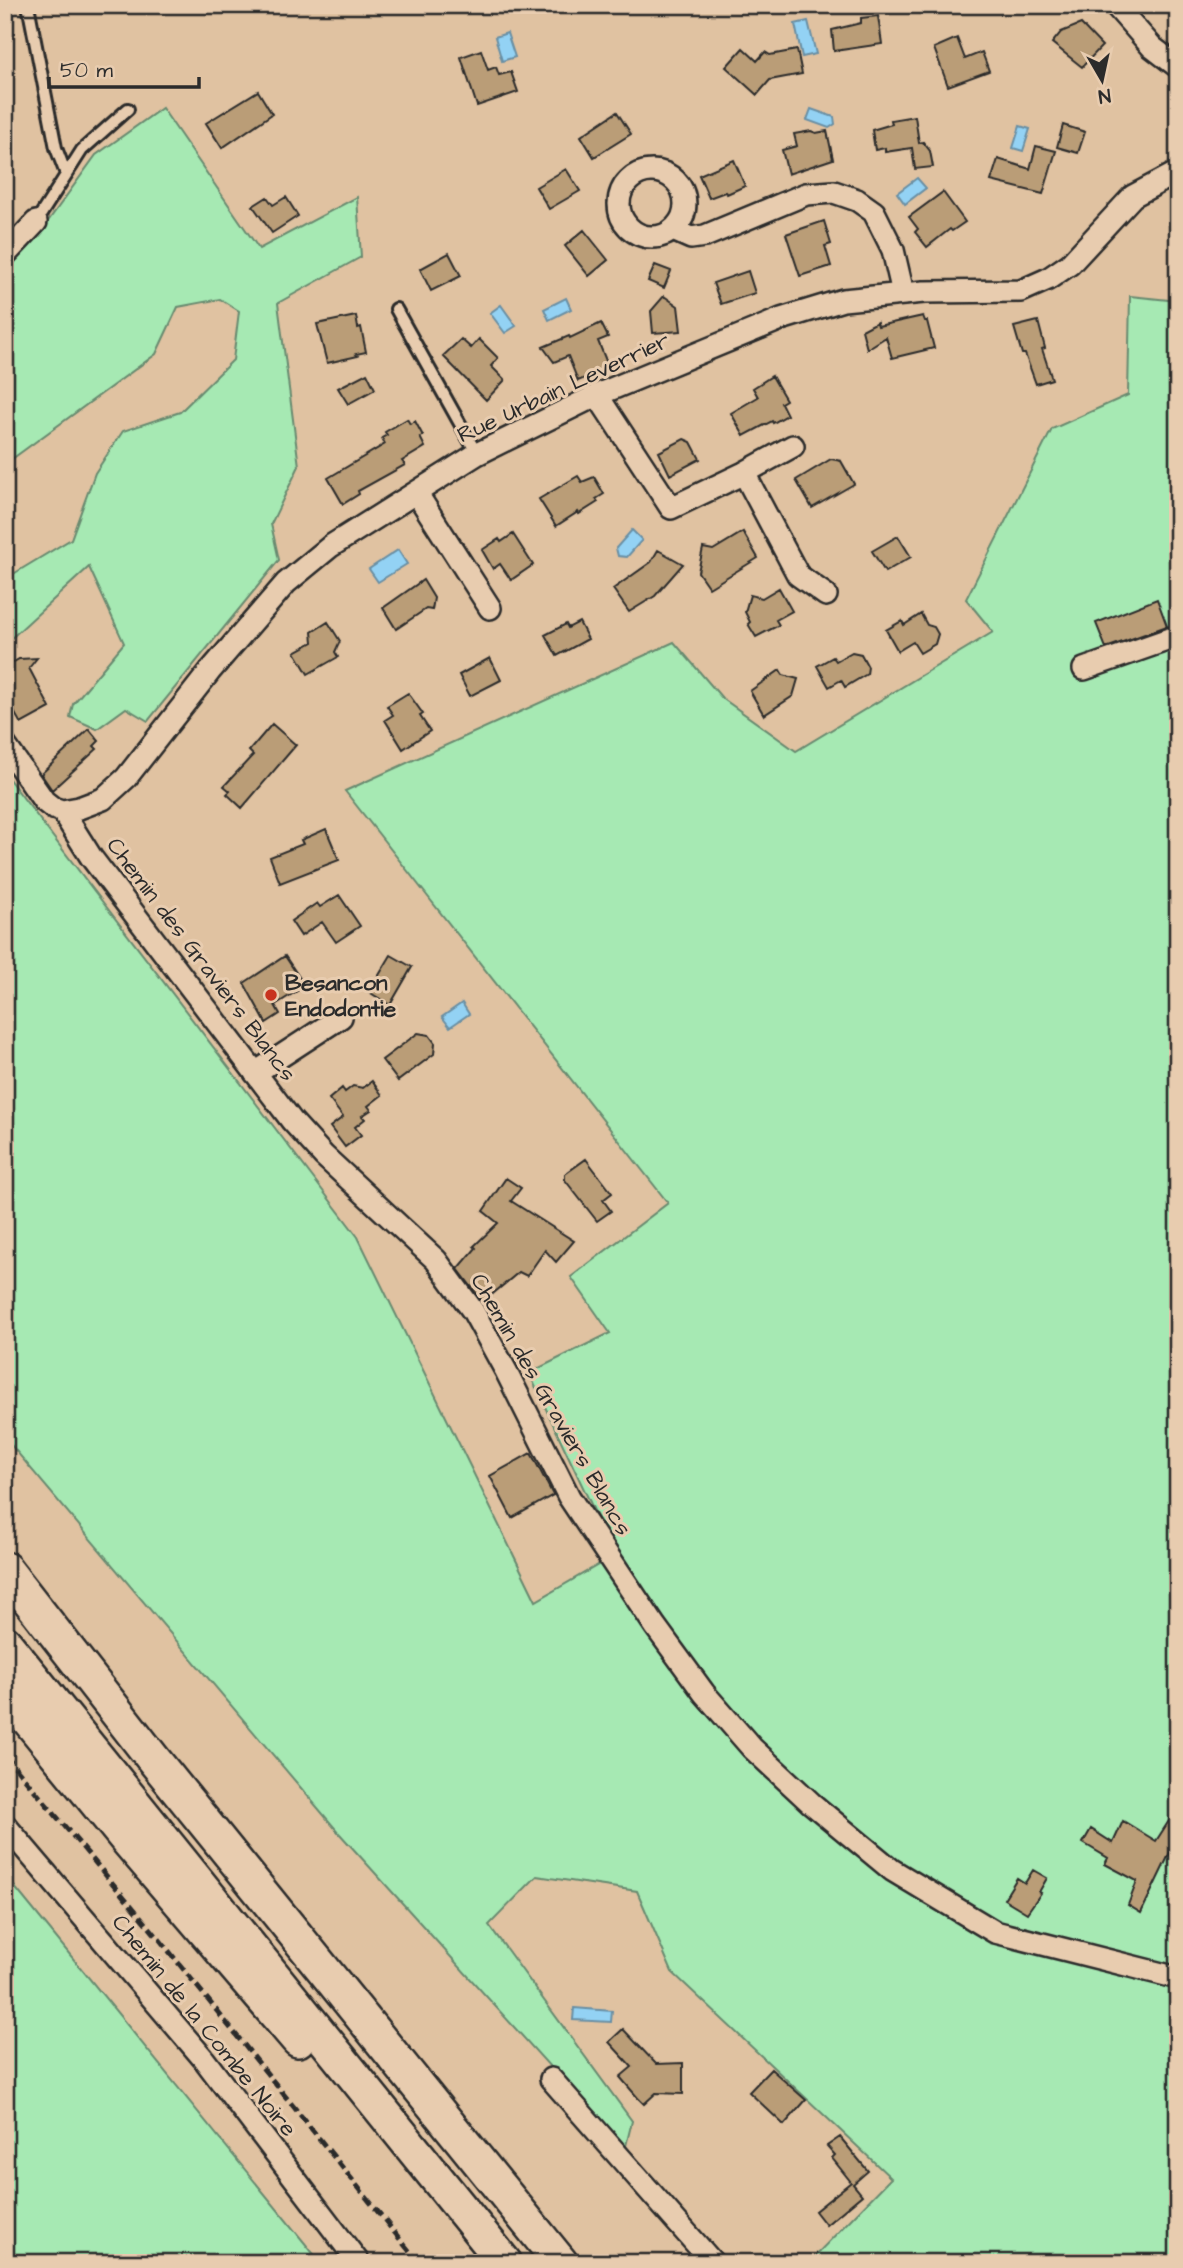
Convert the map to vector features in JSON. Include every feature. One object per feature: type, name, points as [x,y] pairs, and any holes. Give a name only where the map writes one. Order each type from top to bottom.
[{"type":"highway","points":[[5,1569],[154,1760],[561,2263]]},
{"type":"highway","points":[[5,1643],[505,2263]]},
{"type":"highway","points":[[5,1691],[483,2263]]},
{"type":"street","points":[[1115,5],[1152,47],[1178,67]]},
{"type":"street","name":"Rue Urbain Leverrier","points":[[62,811],[103,799],[126,778],[210,671],[286,583],[331,546],[477,454],[597,395],[780,319],[843,300],[903,293],[1020,290],[1048,279],[1070,264],[1133,196],[1178,172]]},
{"type":"street","points":[[673,230],[691,238],[705,236],[806,194],[834,192],[857,200],[874,212],[893,250],[903,293]]},
{"type":"street","points":[[5,255],[36,222]]},
{"type":"street","points":[[597,395],[671,508],[793,446]]},
{"type":"street","points":[[744,473],[798,575],[827,596]]},
{"type":"street","points":[[417,494],[490,608]]},
{"type":"street","points":[[1084,670],[1178,636]]},
{"type":"street","points":[[5,744],[44,801],[62,811]]},
{"type":"street","name":"Chemin des Graviers Blancs","points":[[62,811],[91,857],[292,1121],[324,1156],[436,1260],[472,1311],[506,1371],[569,1497],[655,1626],[704,1693],[752,1748],[811,1803],[892,1870],[995,1933],[1178,1978]]},
{"type":"street","points":[[256,1073],[341,1017]]},
{"type":"street","name":"Chemin de la Combe Noire","points":[[5,1825],[203,2058],[359,2263]]},
{"type":"street","points":[[551,2079],[713,2263]]},
{"type":"lane","points":[[28,5],[56,148],[66,174]]},
{"type":"lane","points":[[36,222],[82,150],[128,109]]},
{"type":"lane","points":[[396,309],[477,454]]},
{"type":"green space","points":[[162,108],[259,249],[357,197],[361,257],[278,303],[299,466],[271,524],[279,560],[148,721],[126,708],[97,729],[70,717],[73,704],[124,643],[89,567],[5,644],[5,579],[71,539],[95,473],[123,431],[180,412],[233,360],[239,311],[220,299],[178,307],[156,354],[5,464],[5,271],[38,235],[96,155]]},
{"type":"green space","points":[[1130,296],[1178,301],[1178,2263],[808,2263],[891,2178],[672,1972],[637,1891],[537,1876],[489,1925],[632,2121],[625,2150],[339,1833],[5,1438],[5,774],[358,1237],[536,1601],[615,1555],[529,1373],[610,1333],[571,1277],[668,1203],[345,791],[674,642],[722,698],[796,751],[993,632],[966,599],[1052,429],[1128,395]]},
{"type":"green space","points":[[5,1875],[321,2263],[5,2263]]},
{"type":"water","points":[[808,21],[816,54],[802,57],[795,24]]},
{"type":"water","points":[[507,33],[515,57],[502,61],[495,37]]},
{"type":"water","points":[[811,109],[834,117],[835,124],[829,128],[807,120]]},
{"type":"water","points":[[1020,126],[1030,129],[1023,151],[1013,148]]},
{"type":"water","points":[[917,178],[926,188],[905,204],[897,193]]},
{"type":"water","points":[[566,298],[571,309],[549,320],[544,309]]},
{"type":"water","points":[[501,305],[516,326],[505,333],[490,313]]},
{"type":"water","points":[[632,530],[642,540],[627,557],[618,556],[616,548]]},
{"type":"water","points":[[398,550],[407,564],[378,582],[369,569]]},
{"type":"water","points":[[462,1003],[469,1014],[450,1027],[442,1017]]},
{"type":"water","points":[[574,2008],[612,2011],[611,2022],[573,2020]]},
{"type":"building","points":[[878,16],[882,44],[834,51],[832,30],[861,23],[861,18]]},
{"type":"building","points":[[1081,24],[1102,46],[1082,67],[1052,43],[1061,32]]},
{"type":"building","points":[[957,38],[965,59],[982,52],[989,71],[948,86],[934,48]]},
{"type":"building","points":[[743,48],[757,61],[765,52],[770,55],[797,50],[802,74],[770,80],[757,95],[726,67]]},
{"type":"building","points":[[481,50],[488,70],[496,67],[499,75],[511,72],[518,92],[477,106],[461,57]]},
{"type":"building","points":[[258,91],[272,114],[222,148],[206,123]]},
{"type":"building","points":[[617,112],[631,134],[594,157],[581,136]]},
{"type":"building","points":[[915,116],[919,143],[923,142],[930,151],[933,167],[915,169],[912,148],[885,152],[885,148],[875,150],[872,130],[892,124],[891,120]]},
{"type":"building","points":[[1063,125],[1085,132],[1078,153],[1057,147]]},
{"type":"building","points":[[827,131],[833,159],[788,174],[782,150],[797,146],[794,134]]},
{"type":"building","points":[[1036,146],[1056,151],[1043,194],[991,181],[998,159],[1030,169]]},
{"type":"building","points":[[734,160],[745,186],[709,198],[699,175]]},
{"type":"building","points":[[566,169],[580,191],[549,209],[536,187]]},
{"type":"building","points":[[943,192],[965,222],[952,231],[950,229],[927,247],[915,232],[918,229],[909,217]]},
{"type":"building","points":[[267,197],[273,205],[286,197],[298,216],[272,233],[253,206]]},
{"type":"building","points":[[824,221],[831,244],[825,246],[831,266],[800,276],[786,234]]},
{"type":"building","points":[[584,230],[608,260],[589,276],[565,246]]},
{"type":"building","points":[[449,253],[461,276],[431,291],[420,269]]},
{"type":"building","points":[[655,265],[671,271],[664,288],[648,281]]},
{"type":"building","points":[[748,271],[755,293],[721,304],[713,283]]},
{"type":"building","points":[[664,296],[678,306],[681,331],[653,333],[651,311]]},
{"type":"building","points":[[356,316],[366,352],[327,363],[317,324]]},
{"type":"building","points":[[923,316],[927,321],[934,348],[892,358],[886,337],[867,349],[862,330],[877,322],[878,326]]},
{"type":"building","points":[[1038,321],[1045,348],[1042,349],[1052,379],[1036,384],[1025,354],[1022,354],[1014,327]]},
{"type":"building","points":[[601,323],[608,337],[598,341],[609,368],[578,381],[568,356],[554,362],[543,347],[569,336],[570,338]]},
{"type":"building","points":[[461,339],[471,348],[479,339],[498,358],[491,366],[505,380],[486,400],[443,356]]},
{"type":"building","points":[[367,373],[375,389],[348,404],[338,388]]},
{"type":"building","points":[[772,376],[786,400],[781,403],[787,415],[744,436],[731,413],[758,397],[753,388]]},
{"type":"building","points":[[407,419],[410,424],[415,421],[425,447],[402,461],[405,465],[358,491],[359,494],[343,504],[328,478],[385,444],[382,438],[387,435],[385,432]]},
{"type":"building","points":[[684,439],[691,442],[700,459],[670,475],[659,452]]},
{"type":"building","points":[[831,459],[841,461],[854,484],[812,508],[796,480]]},
{"type":"building","points":[[578,476],[582,482],[594,477],[604,494],[596,499],[598,502],[556,526],[539,499]]},
{"type":"building","points":[[743,532],[758,558],[709,588],[698,572],[703,548],[713,550]]},
{"type":"building","points":[[513,534],[533,565],[511,580],[500,564],[493,569],[482,550]]},
{"type":"building","points":[[898,536],[911,557],[885,572],[872,551]]},
{"type":"building","points":[[658,550],[683,564],[655,596],[629,612],[613,589],[651,562]]},
{"type":"building","points":[[423,580],[434,598],[432,610],[426,609],[396,629],[383,608]]},
{"type":"building","points":[[779,588],[792,611],[776,620],[779,625],[756,637],[745,612],[750,595],[762,598]]},
{"type":"building","points":[[1157,599],[1167,626],[1106,648],[1096,623]]},
{"type":"building","points":[[921,614],[927,625],[934,627],[938,634],[935,644],[920,653],[913,642],[898,651],[886,630],[902,621],[904,625]]},
{"type":"building","points":[[328,622],[340,641],[335,652],[338,657],[308,674],[295,652],[313,642],[312,632]]},
{"type":"building","points":[[579,622],[588,639],[557,656],[545,635],[566,624],[568,628]]},
{"type":"building","points":[[852,652],[861,654],[868,667],[867,674],[845,687],[841,680],[829,687],[817,666],[833,657],[836,661]]},
{"type":"building","points":[[37,658],[29,668],[50,708],[21,724],[5,696],[5,667],[19,659]]},
{"type":"building","points":[[490,658],[501,680],[470,696],[459,675]]},
{"type":"building","points":[[780,670],[783,675],[798,679],[793,696],[764,715],[750,691]]},
{"type":"building","points":[[408,693],[423,714],[420,716],[430,731],[403,749],[385,720],[393,715],[387,706]]},
{"type":"building","points":[[272,724],[296,745],[242,808],[227,794],[230,791],[224,786],[253,755],[249,751]]},
{"type":"building","points":[[89,729],[99,741],[94,746],[97,749],[52,790],[41,774]]},
{"type":"building","points":[[326,829],[339,860],[280,883],[270,857],[303,844],[301,840]]},
{"type":"building","points":[[339,895],[360,926],[336,942],[322,922],[301,936],[291,921],[317,903],[320,907]]},
{"type":"building","points":[[391,955],[412,967],[390,1005],[369,992]]},
{"type":"building","name":"Besancon Endodontie","points":[[285,956],[305,986],[275,1005],[280,1014],[266,1023],[244,983]]},
{"type":"building","points":[[418,1033],[429,1035],[435,1043],[434,1054],[398,1081],[382,1060]]},
{"type":"building","points":[[372,1081],[382,1095],[368,1106],[371,1110],[362,1116],[365,1119],[355,1127],[361,1135],[345,1147],[330,1127],[343,1117],[329,1099],[342,1088],[345,1092],[353,1086],[363,1088]]},
{"type":"building","points":[[586,1159],[612,1193],[603,1200],[611,1211],[597,1221],[565,1180],[565,1174]]},
{"type":"building","points":[[506,1178],[521,1188],[511,1201],[574,1241],[556,1262],[545,1250],[527,1276],[519,1272],[483,1302],[458,1269],[476,1248],[474,1246],[498,1223],[483,1211]]},
{"type":"building","points":[[531,1453],[553,1495],[512,1518],[490,1476]]},
{"type":"building","points":[[1178,1807],[1178,1836],[1141,1913],[1128,1905],[1137,1881],[1105,1864],[1108,1858],[1083,1843],[1091,1829],[1113,1843],[1123,1821],[1156,1841]]},
{"type":"building","points":[[1033,1870],[1047,1878],[1039,1892],[1041,1893],[1027,1913],[1004,1899],[1017,1878],[1025,1883]]},
{"type":"building","points":[[623,2029],[656,2064],[683,2063],[683,2094],[656,2093],[644,2104],[638,2098],[620,2077],[632,2067],[609,2042]]},
{"type":"building","points":[[771,2069],[806,2100],[784,2125],[749,2092]]},
{"type":"building","points":[[840,2137],[868,2171],[853,2184],[862,2195],[826,2225],[815,2211],[851,2182],[832,2158],[835,2155],[827,2146]]},
{"type":"railway","points":[[5,1755],[160,1940],[419,2263]]},
{"type":"place","name":"Besancon Endodontie","points":[[271,995]]}]
